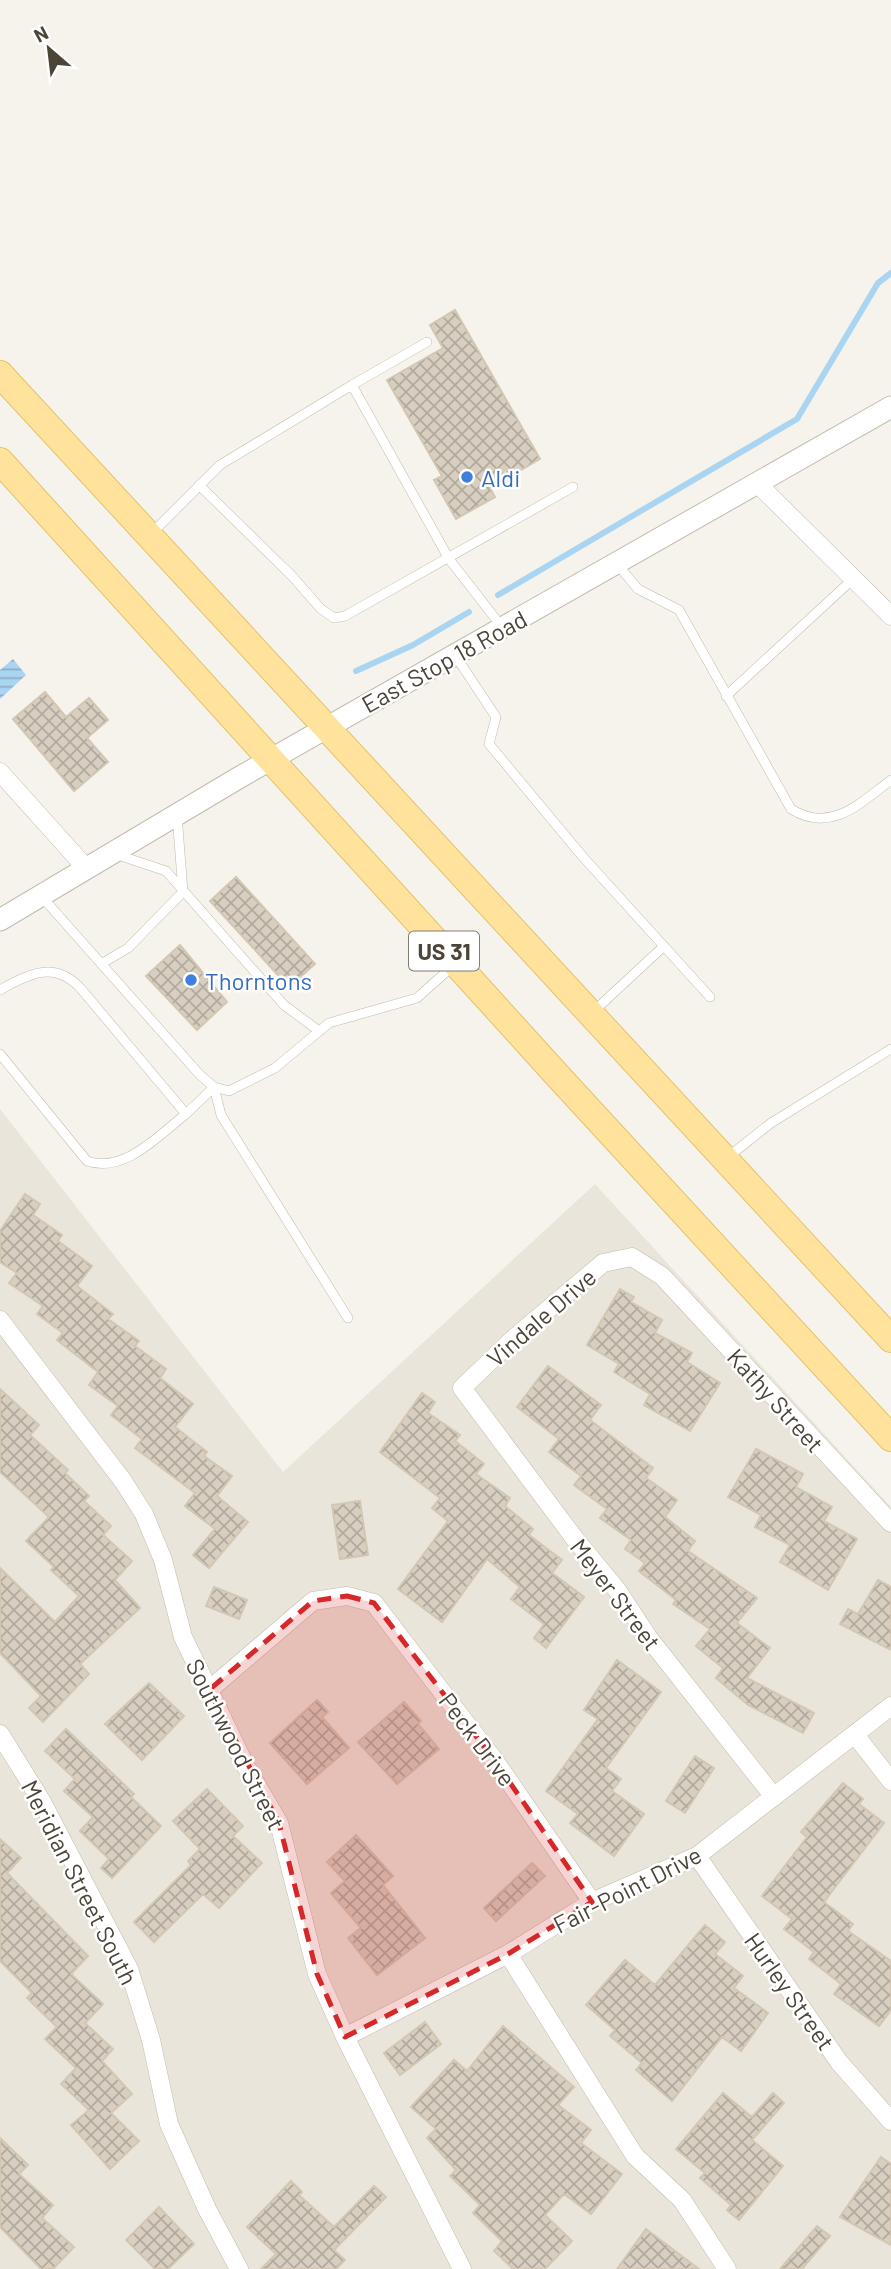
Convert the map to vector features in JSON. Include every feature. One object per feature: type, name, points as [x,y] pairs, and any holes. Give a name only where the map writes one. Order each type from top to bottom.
[{"type":"main road","name":"US 31","points":[[0,374],[891,1339]]},
{"type":"main road","name":"US 31","points":[[0,461],[455,964],[891,1438]]},
{"type":"street","name":"East Stop 18 Road","points":[[0,920],[270,760],[891,407]]},
{"type":"street","points":[[758,484],[891,617]]},
{"type":"street","points":[[0,772],[87,869]]},
{"type":"street","name":"Vindale Drive","points":[[462,1388],[512,1340],[603,1263],[632,1257],[662,1276]]},
{"type":"street","name":"Kathy Street","points":[[662,1276],[891,1523]]},
{"type":"street","name":"Southwood Street","points":[[0,1320],[123,1481],[144,1514],[163,1560],[183,1637],[245,1765],[279,1823],[317,1974],[345,2037],[462,2269]]},
{"type":"street","name":"Meyer Street","points":[[462,1388],[575,1539],[617,1590],[655,1646],[774,1797]]},
{"type":"street","name":"Peck Drive","points":[[209,1690],[313,1601],[347,1597],[374,1602],[495,1761],[592,1902]]},
{"type":"street","points":[[891,1706],[856,1736],[891,1781]]},
{"type":"street","name":"Meridian Street South","points":[[0,1734],[42,1802],[129,1969],[150,2040],[169,2124],[239,2269]]},
{"type":"street","name":"Fair-Point Drive","points":[[345,2037],[508,1954],[592,1902],[697,1856],[856,1736]]},
{"type":"street","name":"Hurley Street","points":[[697,1856],[839,2062],[891,2121]]},
{"type":"street","points":[[508,1954],[635,2156],[682,2200],[727,2269]]},
{"type":"lane","points":[[149,536],[220,465],[427,342]]},
{"type":"lane","points":[[352,385],[449,559],[503,628]]},
{"type":"lane","points":[[199,485],[292,576],[321,609],[334,618],[345,616],[573,488]]},
{"type":"lane","points":[[617,564],[638,589],[679,610],[791,809],[805,818],[823,818],[848,812],[891,780]]},
{"type":"lane","points":[[726,696],[853,579]]},
{"type":"lane","points":[[455,655],[496,717],[489,744],[583,857],[710,997]]},
{"type":"lane","points":[[101,964],[128,948],[183,892],[177,814]]},
{"type":"lane","points":[[113,853],[166,871],[284,1005],[319,1031]]},
{"type":"lane","points":[[42,897],[214,1087],[221,1115],[348,1318]]},
{"type":"lane","points":[[590,1015],[664,946]]},
{"type":"lane","points":[[214,1087],[229,1091],[266,1073],[330,1023],[417,998],[455,964]]},
{"type":"lane","points":[[0,990],[26,976],[54,972],[65,974],[186,1114]]},
{"type":"lane","points":[[724,1160],[771,1124],[891,1049]]},
{"type":"lane","points":[[0,1054],[87,1161],[99,1165],[136,1153],[186,1114],[214,1087]]},
{"type":"highlighted area","points":[[347,1596],[374,1603],[495,1761],[592,1902],[508,1954],[345,2037],[317,1974],[279,1823],[209,1690],[313,1601]]},
{"type":"shaded area","points":[[0,1109],[283,1472],[595,1184],[891,1507],[891,2269],[0,2269]]},
{"type":"water","points":[[13,659],[26,675],[0,699],[0,670]]},
{"type":"building","points":[[455,310],[540,459],[490,488],[495,497],[456,519],[434,480],[442,476],[387,380],[443,348],[430,325]]},
{"type":"building","points":[[45,692],[66,717],[89,698],[108,720],[87,738],[108,762],[74,791],[13,719]]},
{"type":"building","points":[[236,877],[315,964],[289,987],[210,901]]},
{"type":"building","points":[[180,945],[227,1002],[197,1030],[146,976]]},
{"type":"building","points":[[25,1194],[40,1204],[33,1215],[62,1235],[58,1241],[92,1266],[77,1286],[113,1314],[108,1319],[139,1341],[135,1346],[166,1369],[160,1378],[193,1404],[175,1427],[207,1452],[204,1456],[232,1476],[217,1496],[248,1522],[209,1568],[193,1555],[215,1529],[185,1506],[195,1493],[135,1448],[142,1439],[111,1415],[118,1406],[89,1385],[98,1372],[57,1340],[63,1333],[37,1314],[43,1306],[9,1283],[17,1273],[0,1262],[0,1231]]},
{"type":"building","points":[[620,1289],[634,1297],[631,1302],[662,1320],[655,1333],[692,1353],[687,1362],[720,1383],[690,1431],[644,1405],[650,1394],[614,1372],[619,1364],[587,1345]]},
{"type":"building","points":[[548,1366],[601,1405],[590,1420],[653,1468],[646,1478],[677,1500],[665,1517],[695,1541],[688,1551],[757,1598],[737,1623],[770,1648],[747,1678],[814,1713],[803,1733],[748,1705],[716,1678],[723,1668],[696,1646],[710,1629],[673,1604],[676,1600],[639,1571],[645,1563],[625,1549],[631,1540],[600,1518],[607,1509],[574,1485],[581,1476],[549,1452],[559,1439],[517,1407]]},
{"type":"building","points":[[0,1389],[39,1425],[30,1435],[68,1470],[65,1473],[89,1496],[84,1501],[111,1526],[103,1535],[132,1561],[115,1580],[140,1608],[80,1664],[89,1674],[43,1722],[29,1708],[41,1696],[0,1653],[0,1568],[55,1622],[79,1596],[51,1570],[54,1567],[26,1541],[49,1517],[0,1472]]},
{"type":"building","points":[[422,1393],[435,1402],[428,1413],[460,1435],[455,1441],[484,1464],[476,1474],[510,1498],[505,1506],[533,1529],[529,1535],[562,1560],[552,1573],[584,1597],[546,1648],[534,1638],[544,1624],[511,1599],[520,1587],[487,1559],[442,1622],[398,1589],[448,1521],[432,1508],[440,1498],[380,1452]]},
{"type":"building","points":[[756,1449],[803,1474],[796,1487],[832,1507],[824,1521],[857,1539],[828,1590],[780,1562],[790,1545],[755,1527],[761,1515],[728,1497]]},
{"type":"building","points":[[360,1501],[368,1555],[340,1559],[332,1505]]},
{"type":"building","points":[[878,1580],[891,1587],[891,1650],[840,1624],[848,1609],[858,1614]]},
{"type":"building","points":[[214,1587],[247,1600],[239,1619],[206,1606]]},
{"type":"building","points":[[617,1660],[661,1692],[606,1768],[621,1779],[612,1791],[644,1814],[614,1856],[570,1823],[578,1814],[546,1791],[598,1719],[584,1710]]},
{"type":"building","points":[[149,1683],[184,1716],[142,1760],[105,1724]]},
{"type":"building","points":[[317,1700],[328,1712],[322,1717],[349,1748],[307,1784],[270,1743]]},
{"type":"building","points":[[404,1702],[421,1721],[418,1724],[439,1749],[397,1784],[358,1742]]},
{"type":"building","points":[[66,1729],[134,1794],[131,1797],[161,1826],[112,1878],[101,1868],[109,1859],[80,1831],[93,1817],[64,1791],[75,1779],[45,1751]]},
{"type":"building","points":[[695,1756],[714,1768],[685,1813],[666,1801]]},
{"type":"building","points":[[843,1783],[863,1799],[859,1804],[884,1823],[824,1902],[853,1924],[848,1931],[891,1961],[891,2010],[879,2026],[834,1994],[841,1984],[809,1959],[814,1952],[784,1929],[792,1919],[762,1896],[807,1837],[801,1832]]},
{"type":"building","points":[[207,1789],[243,1826],[233,1836],[262,1863],[219,1908],[203,1894],[154,1942],[134,1922],[191,1865],[188,1861],[200,1849],[173,1821]]},
{"type":"building","points":[[356,1835],[393,1876],[383,1885],[425,1938],[377,1975],[348,1938],[361,1928],[331,1893],[345,1881],[327,1862]]},
{"type":"building","points":[[0,1839],[21,1858],[7,1873],[88,1956],[71,1974],[103,2004],[85,2023],[113,2049],[102,2061],[132,2094],[111,2113],[139,2141],[110,2169],[71,2125],[89,2110],[61,2084],[76,2068],[45,2039],[57,2027],[27,1998],[32,1993],[0,1961]]},
{"type":"building","points":[[532,1863],[545,1876],[496,1921],[484,1908]]},
{"type":"building","points":[[705,1925],[725,1942],[715,1954],[743,1976],[734,1988],[768,2013],[741,2051],[722,2037],[672,2101],[636,2070],[642,2063],[610,2036],[615,2030],[586,2005],[625,1960],[655,1985]]},
{"type":"building","points":[[425,2022],[441,2044],[400,2075],[384,2053]]},
{"type":"building","points":[[503,2026],[574,2087],[558,2105],[591,2130],[581,2143],[622,2174],[591,2214],[564,2194],[545,2215],[572,2241],[545,2269],[513,2269],[494,2251],[502,2241],[473,2213],[480,2205],[450,2176],[456,2170],[427,2138],[436,2129],[411,2107],[454,2060],[467,2071]]},
{"type":"building","points":[[723,2093],[752,2117],[773,2093],[784,2103],[752,2140],[783,2166],[739,2220],[727,2210],[731,2205],[700,2178],[705,2173],[676,2149]]},
{"type":"building","points":[[0,2138],[28,2165],[19,2174],[53,2205],[42,2218],[74,2247],[53,2269],[41,2269],[0,2227]]},
{"type":"building","points":[[881,2157],[891,2164],[891,2245],[840,2217]]},
{"type":"building","points":[[291,2181],[302,2192],[299,2195],[334,2227],[374,2186],[386,2197],[334,2250],[345,2260],[336,2269],[261,2269],[276,2254],[247,2227]]},
{"type":"building","points":[[159,2207],[194,2244],[168,2269],[155,2269],[126,2240]]},
{"type":"building","points":[[817,2226],[830,2236],[802,2269],[780,2269]]},
{"type":"building","points":[[646,2229],[699,2269],[617,2269]]},
{"type":"waterway","points":[[498,595],[797,419],[878,283],[891,273]]},
{"type":"waterway","points":[[356,671],[413,645],[469,612]]},
{"type":"place","name":"Aldi","points":[[467,477]]},
{"type":"place","name":"Thorntons","points":[[191,980]]}]
